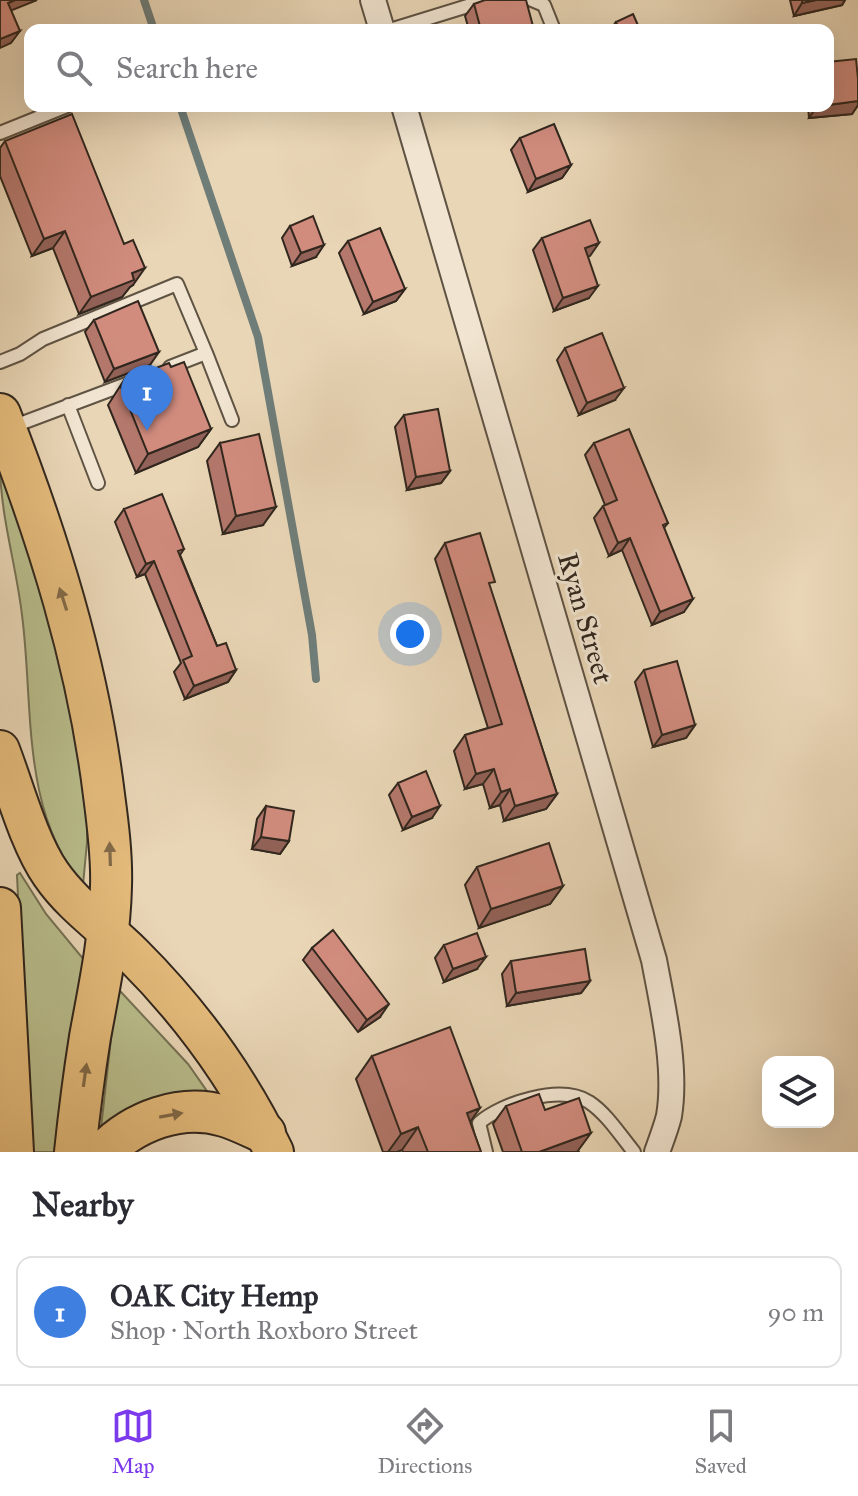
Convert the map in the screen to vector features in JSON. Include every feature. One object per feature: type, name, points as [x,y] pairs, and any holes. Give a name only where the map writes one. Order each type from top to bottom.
[{"type":"highway","points":[[3,422],[70,622],[89,693],[109,838],[111,888],[75,1152]]},
{"type":"highway","points":[[0,908],[13,1152]]},
{"type":"highway","points":[[104,1152],[145,1122],[176,1114],[223,1116],[269,1142]]},
{"type":"main road","points":[[0,750],[48,870],[78,907],[173,996],[237,1083],[269,1142]]},
{"type":"street","points":[[373,0],[380,24]]},
{"type":"street","name":"Ryan Street","points":[[406,112],[654,960],[668,1034],[670,1099],[668,1118],[657,1152]]},
{"type":"lane","points":[[409,24],[487,0]]},
{"type":"lane","points":[[532,0],[544,5],[552,24]]},
{"type":"lane","points":[[0,133],[52,112]]},
{"type":"lane","points":[[0,362],[43,339],[177,284],[232,420]]},
{"type":"lane","points":[[3,422],[68,405],[206,353]]},
{"type":"lane","points":[[68,405],[98,483]]},
{"type":"lane","points":[[486,1152],[479,1123],[488,1115],[533,1097],[555,1095],[585,1099],[601,1110],[634,1152]]},
{"type":"green space","points":[[0,463],[52,608],[87,803],[83,885],[63,856],[39,791],[33,756],[22,615],[3,502]]},
{"type":"green space","points":[[20,873],[46,914],[85,961],[58,1152],[30,1152],[17,875]]},
{"type":"green space","points":[[121,992],[188,1064],[209,1094],[101,1128],[116,994]]},
{"type":"building","points":[[0,0],[15,0],[8,3],[20,31],[0,39]]},
{"type":"building","points":[[485,0],[526,0],[532,24],[479,24],[474,4]]},
{"type":"building","points":[[633,14],[637,24],[617,24]]},
{"type":"building","points":[[856,59],[858,101],[834,104],[834,61]]},
{"type":"building","points":[[72,114],[124,244],[133,240],[145,268],[132,273],[134,280],[91,297],[65,231],[44,239],[5,141]]},
{"type":"building","points":[[554,124],[571,165],[536,179],[520,138]]},
{"type":"building","points":[[313,216],[324,245],[301,253],[290,226]]},
{"type":"building","points":[[590,220],[599,243],[585,248],[598,286],[563,298],[542,238]]},
{"type":"building","points":[[380,228],[405,289],[373,302],[348,241]]},
{"type":"building","points":[[138,301],[159,352],[114,369],[94,320]]},
{"type":"building","points":[[602,333],[624,388],[587,403],[565,348]]},
{"type":"building","points":[[184,362],[211,429],[148,454],[121,387],[126,385],[124,380],[169,363],[171,367]]},
{"type":"building","points":[[438,409],[450,471],[416,477],[404,415]]},
{"type":"building","points":[[629,429],[668,523],[663,525],[693,599],[660,612],[630,538],[618,543],[603,506],[617,500],[594,443]]},
{"type":"building","points":[[259,434],[276,507],[236,516],[220,443]]},
{"type":"building","points":[[162,494],[184,549],[178,551],[217,646],[226,643],[236,670],[194,686],[183,660],[192,656],[154,561],[146,564],[124,509]]},
{"type":"building","points":[[480,533],[495,582],[489,583],[557,794],[515,806],[510,789],[501,792],[494,769],[476,774],[465,735],[502,724],[445,543]]},
{"type":"building","points":[[677,661],[695,725],[662,735],[644,670]]},
{"type":"building","points":[[426,771],[440,806],[412,817],[398,783]]},
{"type":"building","points":[[266,806],[294,811],[289,841],[261,837]]},
{"type":"building","points":[[549,843],[563,886],[491,909],[477,867]]},
{"type":"building","points":[[333,930],[389,1004],[367,1020],[312,948]]},
{"type":"building","points":[[477,933],[486,957],[453,969],[444,945]]},
{"type":"building","points":[[585,949],[590,981],[516,993],[511,961]]},
{"type":"building","points":[[450,1027],[480,1108],[467,1113],[481,1152],[428,1152],[418,1127],[401,1134],[372,1056]]},
{"type":"building","points":[[539,1094],[545,1110],[579,1098],[591,1133],[539,1152],[522,1152],[506,1106]]},
{"type":"waterway","points":[[144,0],[152,24]]},
{"type":"waterway","points":[[182,112],[258,337],[312,635],[316,679]]},
{"type":"place","name":"OAK City Hemp","points":[[147,431]]}]
